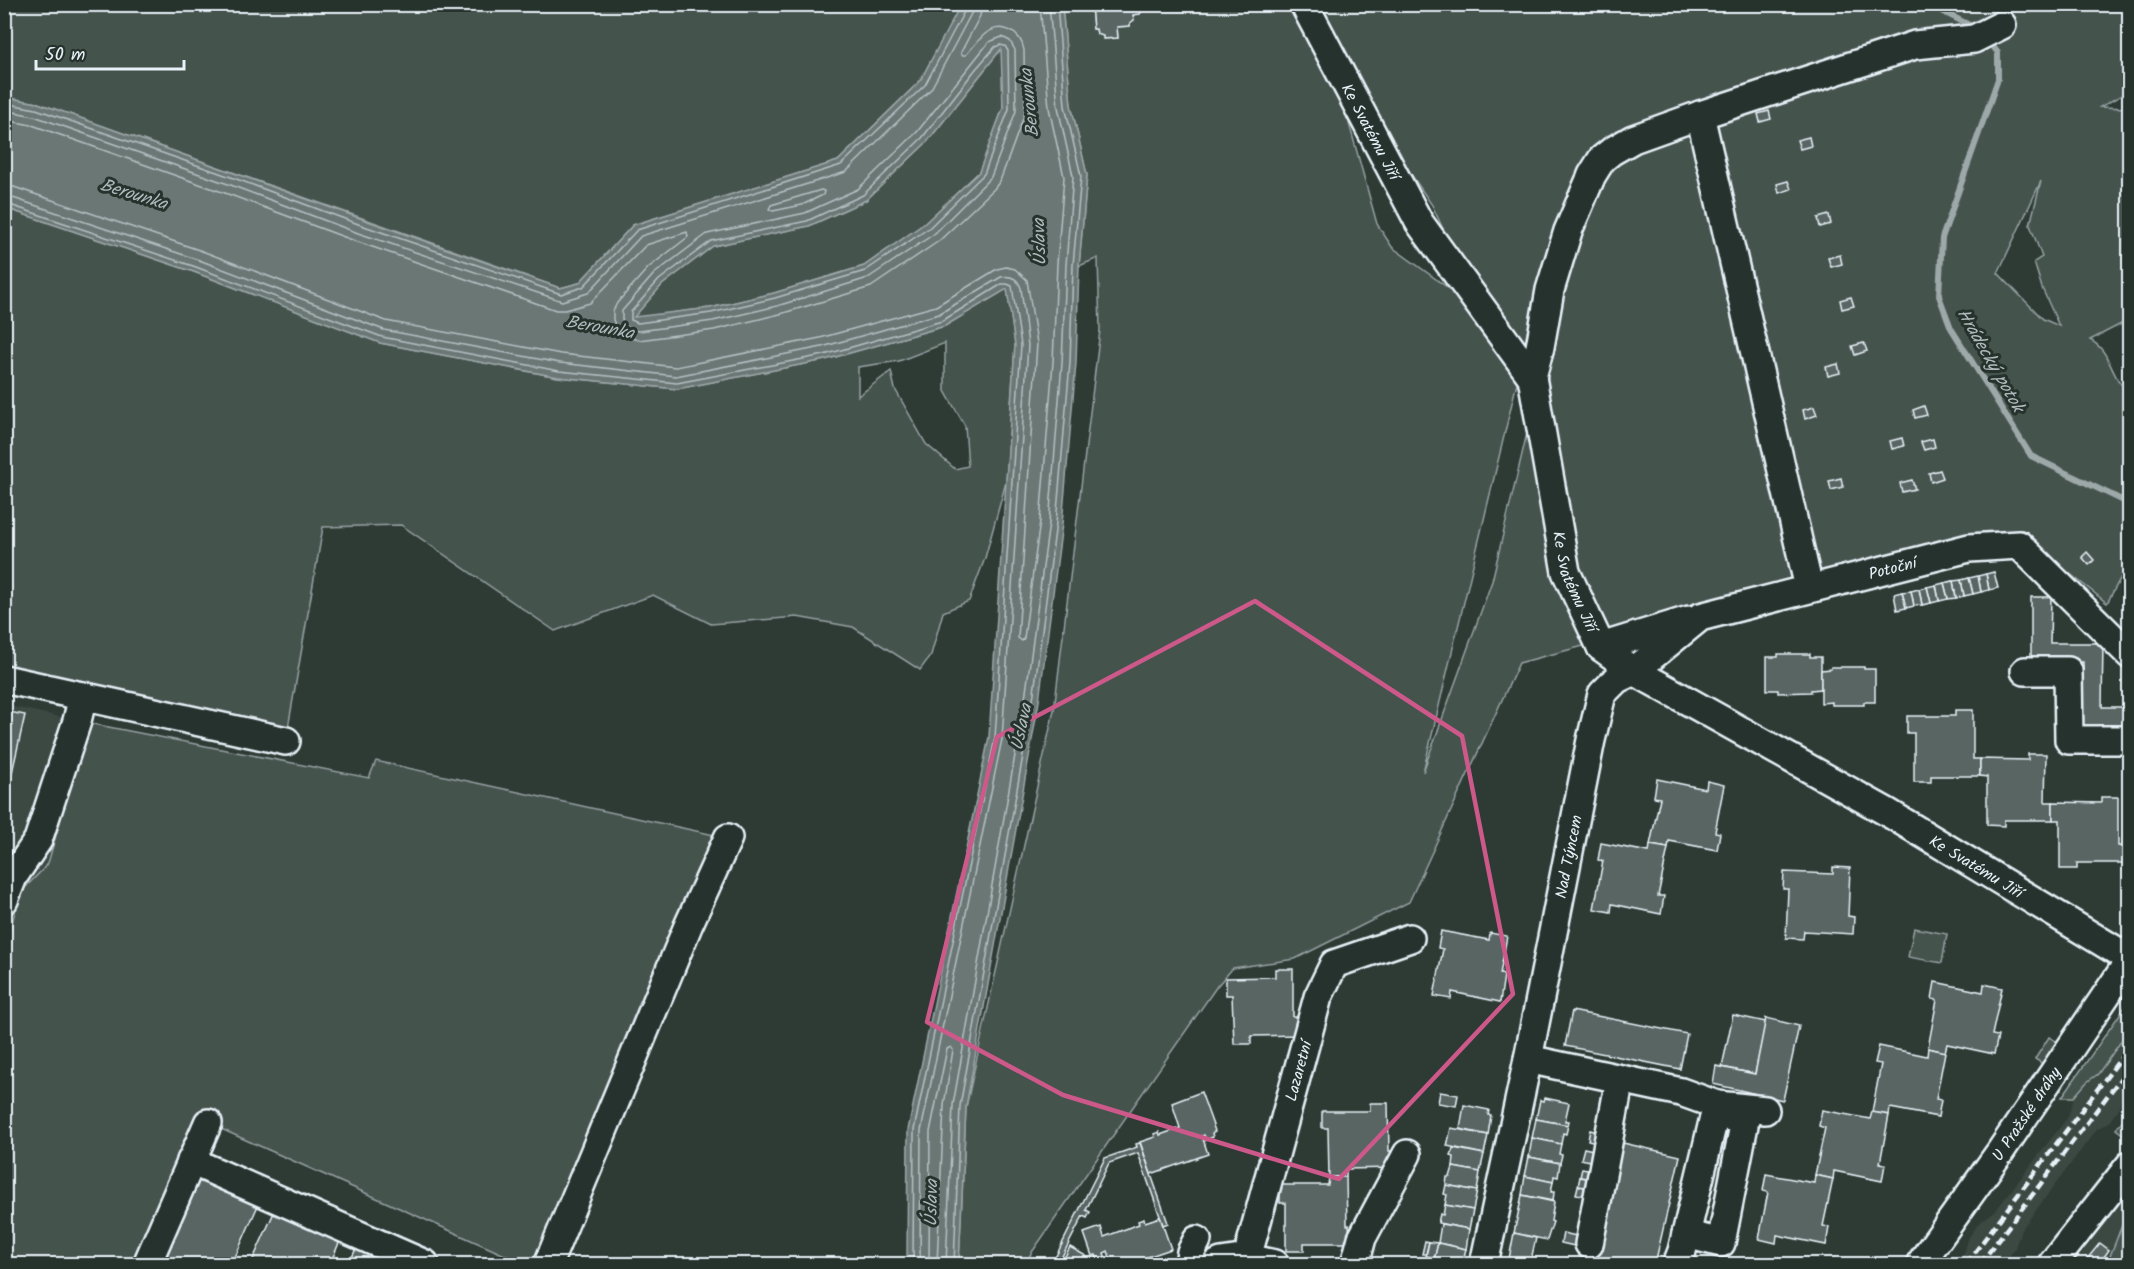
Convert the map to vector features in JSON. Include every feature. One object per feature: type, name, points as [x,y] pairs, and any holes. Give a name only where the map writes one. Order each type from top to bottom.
[{"type":"street","name":"Ke Svatému Jiří","points":[[1304,4],[1419,222],[1532,377],[1566,572],[1601,647],[1634,671],[1887,812],[2130,960]]},
{"type":"street","points":[[1532,377],[1550,290],[1568,231],[1602,159],[1633,139],[1700,115],[1915,45],[1974,39],[2002,26]]},
{"type":"street","points":[[1700,115],[1809,588]]},
{"type":"street","name":"Potoční","points":[[1634,671],[1700,617],[1969,548],[2019,545],[2130,654]]},
{"type":"street","points":[[1601,647],[1700,617]]},
{"type":"street","name":"Nad Týncem","points":[[1484,1264],[1602,694],[1617,679],[1634,671]]},
{"type":"street","points":[[2025,671],[2068,671],[2069,740],[2130,740]]},
{"type":"street","points":[[4,679],[286,741]]},
{"type":"street","points":[[4,900],[14,877],[38,840],[83,696]]},
{"type":"street","points":[[548,1264],[688,926],[728,838]]},
{"type":"street","name":"Lazaretní","points":[[1247,1258],[1318,997],[1334,964],[1410,938]]},
{"type":"street","name":"U Pražské dráhy","points":[[1920,1264],[2000,1152],[2130,960]]},
{"type":"street","points":[[1528,1059],[1681,1092],[1716,1110],[1745,1120],[1721,1243],[1686,1234]]},
{"type":"street","points":[[1589,1244],[1620,1079]]},
{"type":"street","points":[[1716,1110],[1765,1110]]},
{"type":"street","points":[[1677,1264],[1716,1110]]},
{"type":"street","points":[[147,1264],[208,1123]]},
{"type":"street","points":[[1355,1264],[1362,1238],[1407,1154]]},
{"type":"street","points":[[191,1161],[424,1264]]},
{"type":"street","points":[[2052,1264],[2130,1165]]},
{"type":"street","points":[[1217,1264],[1247,1258],[1275,1264]]},
{"type":"highlighted area","points":[[1255,601],[1462,736],[1513,994],[1339,1179],[1063,1095],[927,1022],[997,737]]},
{"type":"shaded area","points":[[1144,4],[2129,5],[2129,91],[2100,107],[2129,108],[2129,320],[2090,340],[2103,351],[2122,386],[2129,392],[2129,562],[2107,603],[2064,569],[2009,533],[1613,638],[1576,565],[1549,399],[1546,355],[1553,308],[1610,143],[1527,344],[1493,311],[1450,244],[1432,205],[1330,55],[1377,224],[1392,247],[1466,301],[1519,374],[1423,772],[1492,581],[1527,433],[1536,428],[1591,644],[1519,663],[1409,902],[1295,959],[1233,968],[1217,986],[1030,1255],[1030,1264],[959,1264],[966,1107],[1054,710],[1100,330],[1098,258],[1079,266],[1087,175],[1071,105],[1062,5],[1091,5],[1093,29],[1096,29],[1097,34],[1103,36],[1104,39],[1118,38],[1117,27],[1130,26],[1134,20],[1133,15],[1145,6]],"holes":[[[2041,181],[2030,225],[2042,257],[2034,262],[2042,288],[2059,326],[2043,319],[1998,273]]]},
{"type":"shaded area","points":[[4,5],[961,5],[920,81],[838,161],[633,225],[579,283],[560,288],[38,103],[5,97]]},
{"type":"shaded area","points":[[1002,48],[1003,108],[979,172],[925,223],[864,266],[774,293],[710,308],[633,318],[662,285],[713,246],[809,226],[866,200],[927,142]]},
{"type":"shaded area","points":[[5,208],[194,272],[380,343],[558,377],[677,389],[825,360],[945,326],[1007,288],[1015,345],[1006,482],[985,558],[969,601],[943,612],[931,655],[920,670],[853,627],[797,617],[711,624],[653,595],[555,631],[401,525],[323,527],[288,728],[5,665]],"holes":[[[945,343],[945,391],[965,426],[968,466],[955,469],[926,444],[895,389],[891,371],[858,396],[858,367],[899,361]]]},
{"type":"shaded area","points":[[5,705],[88,723],[49,860],[20,893],[5,936]]},
{"type":"shaded area","points":[[88,723],[369,778],[376,761],[728,838],[539,1264],[516,1260],[219,1128],[148,1264],[5,1264],[5,949],[20,893],[49,860]]},
{"type":"shaded area","points":[[1914,928],[1947,934],[1942,963],[1908,957]]},
{"type":"shaded area","points":[[2129,1001],[2129,1030],[2098,1074],[2087,1082],[2074,1097],[2062,1097]]},
{"type":"shaded area","points":[[2129,1030],[2129,1084],[2124,1090],[2120,1107],[2109,1122],[2097,1129],[2021,1230],[2015,1248],[2005,1262],[2002,1264],[1955,1264],[1964,1253],[1969,1237],[1979,1223],[1996,1210],[2068,1117],[2074,1097],[2087,1082],[2098,1074]]},
{"type":"shaded area","points":[[2049,1037],[2061,1044],[2046,1066],[2035,1059]]},
{"type":"shaded area","points":[[2129,1111],[2128,1122],[2129,1139],[2116,1129]]},
{"type":"shaded area","points":[[2129,1190],[2129,1264],[2074,1264]]},
{"type":"shaded area","points":[[2129,1207],[2129,1264],[2107,1264]]},
{"type":"water","points":[[961,4],[1062,5],[1071,105],[1087,175],[1079,266],[1076,363],[1062,524],[1039,701],[966,1107],[959,1264],[907,1264],[908,1130],[989,737],[1015,345],[1007,289],[945,326],[825,360],[677,389],[558,377],[380,343],[194,272],[5,208],[4,97],[38,103],[560,288],[579,283],[633,225],[838,161],[920,81]],"holes":[[[1001,49],[1003,108],[979,172],[925,223],[864,266],[774,293],[710,308],[634,317],[662,285],[713,246],[809,226],[866,200],[927,142]]]},
{"type":"building","points":[[1091,4],[1144,4],[1145,6],[1140,14],[1133,15],[1134,20],[1130,26],[1117,27],[1118,38],[1103,39],[1103,36],[1097,34],[1096,29],[1093,29]]},
{"type":"building","points":[[1769,111],[1771,119],[1760,122],[1758,114]]},
{"type":"building","points":[[1809,137],[1811,146],[1800,149],[1797,140]]},
{"type":"building","points":[[1788,181],[1791,189],[1779,193],[1777,184]]},
{"type":"building","points":[[1829,215],[1831,224],[1820,227],[1818,218]]},
{"type":"building","points":[[1840,255],[1842,264],[1831,267],[1828,258]]},
{"type":"building","points":[[1851,297],[1854,306],[1842,309],[1840,300]]},
{"type":"building","points":[[1864,343],[1867,351],[1855,355],[1852,346]]},
{"type":"building","points":[[1838,364],[1840,373],[1828,376],[1826,367]]},
{"type":"building","points":[[1924,406],[1927,415],[1915,418],[1913,410]]},
{"type":"building","points":[[1814,407],[1817,415],[1805,419],[1803,410]]},
{"type":"building","points":[[1902,438],[1904,446],[1892,449],[1890,441]]},
{"type":"building","points":[[1933,439],[1935,447],[1924,450],[1921,442]]},
{"type":"building","points":[[1940,470],[1943,478],[1931,482],[1929,473]]},
{"type":"building","points":[[1841,478],[1843,487],[1831,490],[1829,481]]},
{"type":"building","points":[[1912,480],[1915,489],[1902,492],[1900,483]]},
{"type":"building","points":[[2087,552],[2094,560],[2089,565],[2082,557]]},
{"type":"building","points":[[1994,572],[1998,588],[1989,590],[1986,574]]},
{"type":"building","points":[[1986,574],[1989,590],[1981,592],[1978,576]]},
{"type":"building","points":[[1978,576],[1981,592],[1973,594],[1969,578]]},
{"type":"building","points":[[1969,578],[1973,594],[1964,596],[1961,580]]},
{"type":"building","points":[[1961,580],[1964,596],[1956,598],[1953,581]]},
{"type":"building","points":[[1953,581],[1956,598],[1948,599],[1944,583]]},
{"type":"building","points":[[1944,583],[1948,599],[1939,601],[1936,585]]},
{"type":"building","points":[[1936,585],[1939,601],[1931,603],[1927,587]]},
{"type":"building","points":[[1927,587],[1931,603],[1922,605],[1919,589]]},
{"type":"building","points":[[1919,589],[1922,605],[1914,606],[1911,591]]},
{"type":"building","points":[[1911,591],[1914,606],[1906,608],[1902,592]]},
{"type":"building","points":[[1902,592],[1906,608],[1897,610],[1894,594]]},
{"type":"building","points":[[2031,597],[2051,597],[2050,643],[2103,643],[2102,707],[2130,707],[2130,726],[2083,726],[2083,662],[2031,661]]},
{"type":"building","points":[[1778,654],[1810,654],[1810,657],[1821,657],[1821,689],[1811,690],[1811,692],[1778,693],[1778,690],[1767,690],[1767,657],[1778,657]]},
{"type":"building","points":[[1831,667],[1875,669],[1875,702],[1864,702],[1864,705],[1821,703],[1821,670],[1831,669]]},
{"type":"building","points":[[1955,710],[1973,710],[1973,759],[1980,759],[1980,776],[1931,776],[1931,782],[1914,782],[1914,733],[1907,733],[1907,716],[1955,716]]},
{"type":"building","points":[[4,711],[25,715],[4,808]]},
{"type":"building","points":[[2028,754],[2046,754],[2045,802],[2053,802],[2053,820],[2004,820],[2004,826],[1987,825],[1987,777],[1980,776],[1980,759],[2028,760]]},
{"type":"building","points":[[1657,779],[1706,789],[1707,781],[1724,785],[1715,832],[1720,833],[1717,850],[1669,841],[1668,848],[1650,845],[1660,798],[1654,797]]},
{"type":"building","points":[[2101,797],[2118,797],[2118,846],[2126,846],[2126,863],[2077,863],[2077,869],[2060,869],[2060,820],[2053,820],[2053,802],[2101,803]]},
{"type":"building","points":[[1601,843],[1649,852],[1650,845],[1668,848],[1658,896],[1664,896],[1661,914],[1612,904],[1611,912],[1594,909],[1603,861],[1598,860]]},
{"type":"building","points":[[1833,867],[1850,868],[1848,916],[1854,917],[1853,934],[1804,931],[1803,939],[1786,938],[1788,889],[1783,889],[1784,872],[1833,874]]},
{"type":"building","points":[[1441,931],[1489,940],[1490,933],[1507,936],[1500,974],[1504,975],[1500,1002],[1452,992],[1451,999],[1434,996],[1443,949],[1438,948]]},
{"type":"building","points":[[1275,969],[1293,969],[1293,1017],[1299,1017],[1299,1035],[1251,1036],[1251,1044],[1234,1044],[1232,995],[1226,995],[1226,978],[1275,977]]},
{"type":"building","points":[[1935,982],[1983,992],[1984,984],[2002,988],[1992,1035],[1998,1036],[1994,1054],[1947,1044],[1945,1052],[1928,1048],[1937,1000],[1932,999]]},
{"type":"building","points":[[1572,1011],[1687,1034],[1680,1069],[1565,1046]]},
{"type":"building","points":[[1733,1015],[1766,1022],[1755,1074],[1722,1067]]},
{"type":"building","points":[[1766,1018],[1799,1026],[1783,1100],[1713,1084],[1716,1066],[1755,1074]]},
{"type":"building","points":[[1879,1046],[1927,1056],[1928,1048],[1945,1052],[1936,1099],[1941,1100],[1938,1117],[1890,1108],[1889,1115],[1872,1112],[1881,1064],[1875,1063]]},
{"type":"building","points":[[1201,1092],[1215,1131],[1212,1133],[1213,1137],[1206,1140],[1204,1135],[1202,1136],[1208,1154],[1151,1174],[1140,1142],[1155,1137],[1154,1134],[1159,1132],[1160,1135],[1180,1128],[1172,1103]]},
{"type":"building","points":[[1440,1092],[1458,1095],[1456,1106],[1438,1103]]},
{"type":"building","points":[[1545,1098],[1569,1103],[1565,1121],[1569,1121],[1568,1125],[1536,1119],[1540,1100],[1544,1101]]},
{"type":"building","points":[[1370,1103],[1388,1103],[1391,1168],[1346,1169],[1346,1177],[1329,1177],[1328,1128],[1322,1128],[1322,1111],[1370,1111]]},
{"type":"building","points":[[1464,1105],[1489,1110],[1488,1115],[1491,1115],[1488,1135],[1460,1129]]},
{"type":"building","points":[[1822,1110],[1870,1119],[1872,1112],[1889,1115],[1880,1163],[1885,1164],[1882,1181],[1834,1171],[1833,1179],[1815,1175],[1825,1128],[1819,1126]]},
{"type":"building","points":[[1536,1119],[1568,1125],[1566,1134],[1563,1133],[1561,1144],[1532,1138]]},
{"type":"building","points":[[1451,1128],[1488,1135],[1484,1154],[1447,1146]]},
{"type":"building","points":[[1590,1130],[1608,1134],[1605,1144],[1588,1140]]},
{"type":"building","points":[[1532,1138],[1561,1144],[1560,1163],[1529,1157]]},
{"type":"building","points":[[1140,1143],[1168,1223],[1163,1225],[1138,1153],[1109,1163],[1086,1210],[1090,1212],[1087,1218],[1083,1216],[1058,1264],[1052,1264],[1105,1158],[1137,1147],[1136,1144]]},
{"type":"building","points":[[1623,1143],[1680,1156],[1655,1264],[1595,1264]]},
{"type":"building","points":[[1453,1148],[1484,1154],[1480,1172],[1453,1167],[1454,1157],[1451,1156]]},
{"type":"building","points":[[1584,1148],[1603,1152],[1601,1164],[1581,1159]]},
{"type":"building","points":[[1529,1157],[1560,1163],[1558,1177],[1554,1176],[1553,1182],[1525,1176]]},
{"type":"building","points":[[1453,1167],[1480,1172],[1477,1191],[1446,1185],[1447,1177],[1450,1177]]},
{"type":"building","points":[[1582,1168],[1598,1171],[1597,1180],[1580,1177]]},
{"type":"building","points":[[193,1172],[260,1201],[232,1264],[153,1264]]},
{"type":"building","points":[[1766,1174],[1814,1183],[1815,1175],[1833,1179],[1823,1226],[1829,1227],[1826,1245],[1777,1235],[1776,1243],[1759,1239],[1768,1192],[1763,1191]]},
{"type":"building","points":[[1525,1176],[1553,1182],[1551,1192],[1554,1192],[1553,1201],[1522,1195]]},
{"type":"building","points":[[1329,1177],[1346,1177],[1347,1225],[1349,1225],[1350,1243],[1304,1243],[1304,1251],[1286,1251],[1286,1203],[1280,1203],[1280,1185],[1328,1185]]},
{"type":"building","points":[[1580,1177],[1597,1180],[1595,1189],[1578,1186]]},
{"type":"building","points":[[1446,1185],[1477,1191],[1473,1210],[1445,1205]]},
{"type":"building","points":[[1578,1186],[1595,1189],[1593,1197],[1576,1194]]},
{"type":"building","points":[[1522,1195],[1554,1202],[1551,1221],[1553,1222],[1547,1240],[1514,1233]]},
{"type":"building","points":[[1445,1205],[1473,1210],[1469,1229],[1438,1223]]},
{"type":"building","points":[[276,1208],[342,1236],[330,1264],[251,1264]]},
{"type":"building","points":[[1160,1217],[1171,1249],[1127,1264],[1112,1264],[1108,1251],[1104,1253],[1107,1261],[1099,1264],[1096,1255],[1092,1256],[1084,1233],[1101,1227],[1104,1237],[1139,1224],[1138,1221],[1144,1219],[1145,1222]]},
{"type":"building","points":[[1441,1224],[1469,1229],[1466,1249],[1438,1243]]},
{"type":"building","points":[[1514,1233],[1536,1238],[1530,1264],[1508,1264]]},
{"type":"building","points":[[1563,1233],[1581,1237],[1579,1247],[1561,1243]]},
{"type":"building","points":[[1425,1241],[1429,1242],[1426,1254],[1422,1254]]},
{"type":"building","points":[[1429,1242],[1438,1243],[1435,1258],[1426,1256]]},
{"type":"building","points":[[1438,1243],[1466,1249],[1462,1264],[1433,1264]]},
{"type":"building","points":[[2100,1243],[2109,1250],[2099,1264],[2083,1264]]},
{"type":"building","points":[[358,1244],[405,1264],[349,1264]]},
{"type":"building","points":[[1070,1247],[1086,1256],[1083,1264],[1061,1264]]},
{"type":"waterway","name":"Hrádecký potok","points":[[1928,4],[1977,29]]},
{"type":"waterway","name":"Hrádecký potok","points":[[1988,40],[1998,53],[1998,79],[1942,238],[1939,296],[1951,328],[2031,456],[2130,504]]},
{"type":"railway","points":[[1966,1264],[2130,1046]]},
{"type":"railway","points":[[1980,1264],[2130,1066]]},
{"type":"water label","name":"Berounka","points":[[1029,103]]},
{"type":"water label","name":"Berounka","points":[[134,194]]},
{"type":"water label","name":"Úslava","points":[[1039,242]]},
{"type":"water label","name":"Berounka","points":[[600,327]]},
{"type":"water label","name":"Úslava","points":[[1021,727]]},
{"type":"water label","name":"Úslava","points":[[931,1203]]}]
